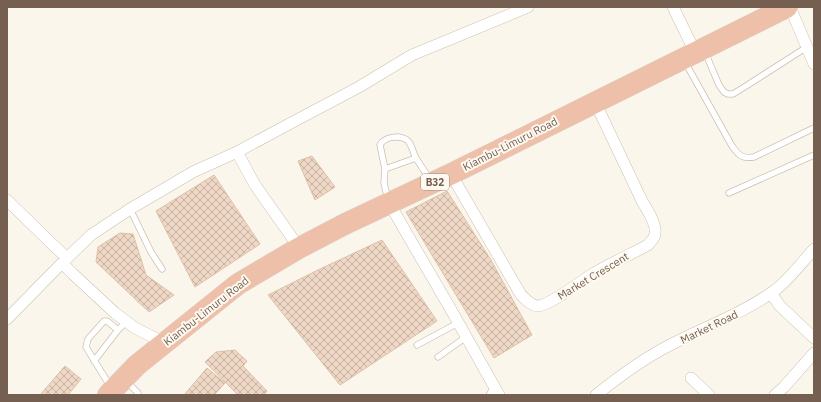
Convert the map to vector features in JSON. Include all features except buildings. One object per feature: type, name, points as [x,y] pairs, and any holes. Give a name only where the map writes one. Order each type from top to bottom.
[{"type":"highway","name":"Kiambu-Limuru Road","points":[[115,388],[137,365],[238,284],[299,248],[345,224],[451,174],[789,7]]},
{"type":"street","points":[[7,319],[91,235],[130,209],[193,172],[237,152],[359,87],[412,55],[528,7]]},
{"type":"street","points":[[673,7],[694,53]]},
{"type":"street","points":[[789,7],[810,45],[814,64]]},
{"type":"street","name":"Market Crescent","points":[[451,174],[521,295],[529,303],[537,306],[542,305],[648,244],[654,238],[656,232],[650,216],[595,102]]},
{"type":"street","points":[[237,152],[255,185],[299,248]]},
{"type":"street","points":[[7,200],[50,242],[65,260],[73,274],[115,313],[135,328],[164,343]]},
{"type":"street","points":[[389,203],[466,337],[494,392]]},
{"type":"street","name":"Market Road","points":[[596,395],[627,371],[658,351],[749,307],[771,293],[788,278],[814,249]]},
{"type":"street","points":[[771,293],[780,306],[814,338]]},
{"type":"street","points":[[775,395],[814,353]]},
{"type":"street","points":[[691,378],[709,395]]},
{"type":"lane","points":[[694,53],[724,92],[733,94],[810,45]]},
{"type":"lane","points":[[694,53],[732,146],[740,156],[747,158],[754,157],[814,128]]},
{"type":"lane","points":[[389,203],[384,183],[385,169],[380,145],[381,142],[388,138],[404,139],[408,141],[416,158],[432,183]]},
{"type":"lane","points":[[729,193],[814,155]]},
{"type":"lane","points":[[385,169],[416,158]]},
{"type":"lane","points":[[130,209],[151,252],[162,269]]},
{"type":"lane","points":[[118,330],[107,321],[104,321],[88,339],[86,347],[94,361],[115,388],[138,393],[138,395]]},
{"type":"lane","points":[[94,361],[126,322]]},
{"type":"lane","points":[[417,345],[458,323]]},
{"type":"lane","points":[[438,357],[466,337]]}]
